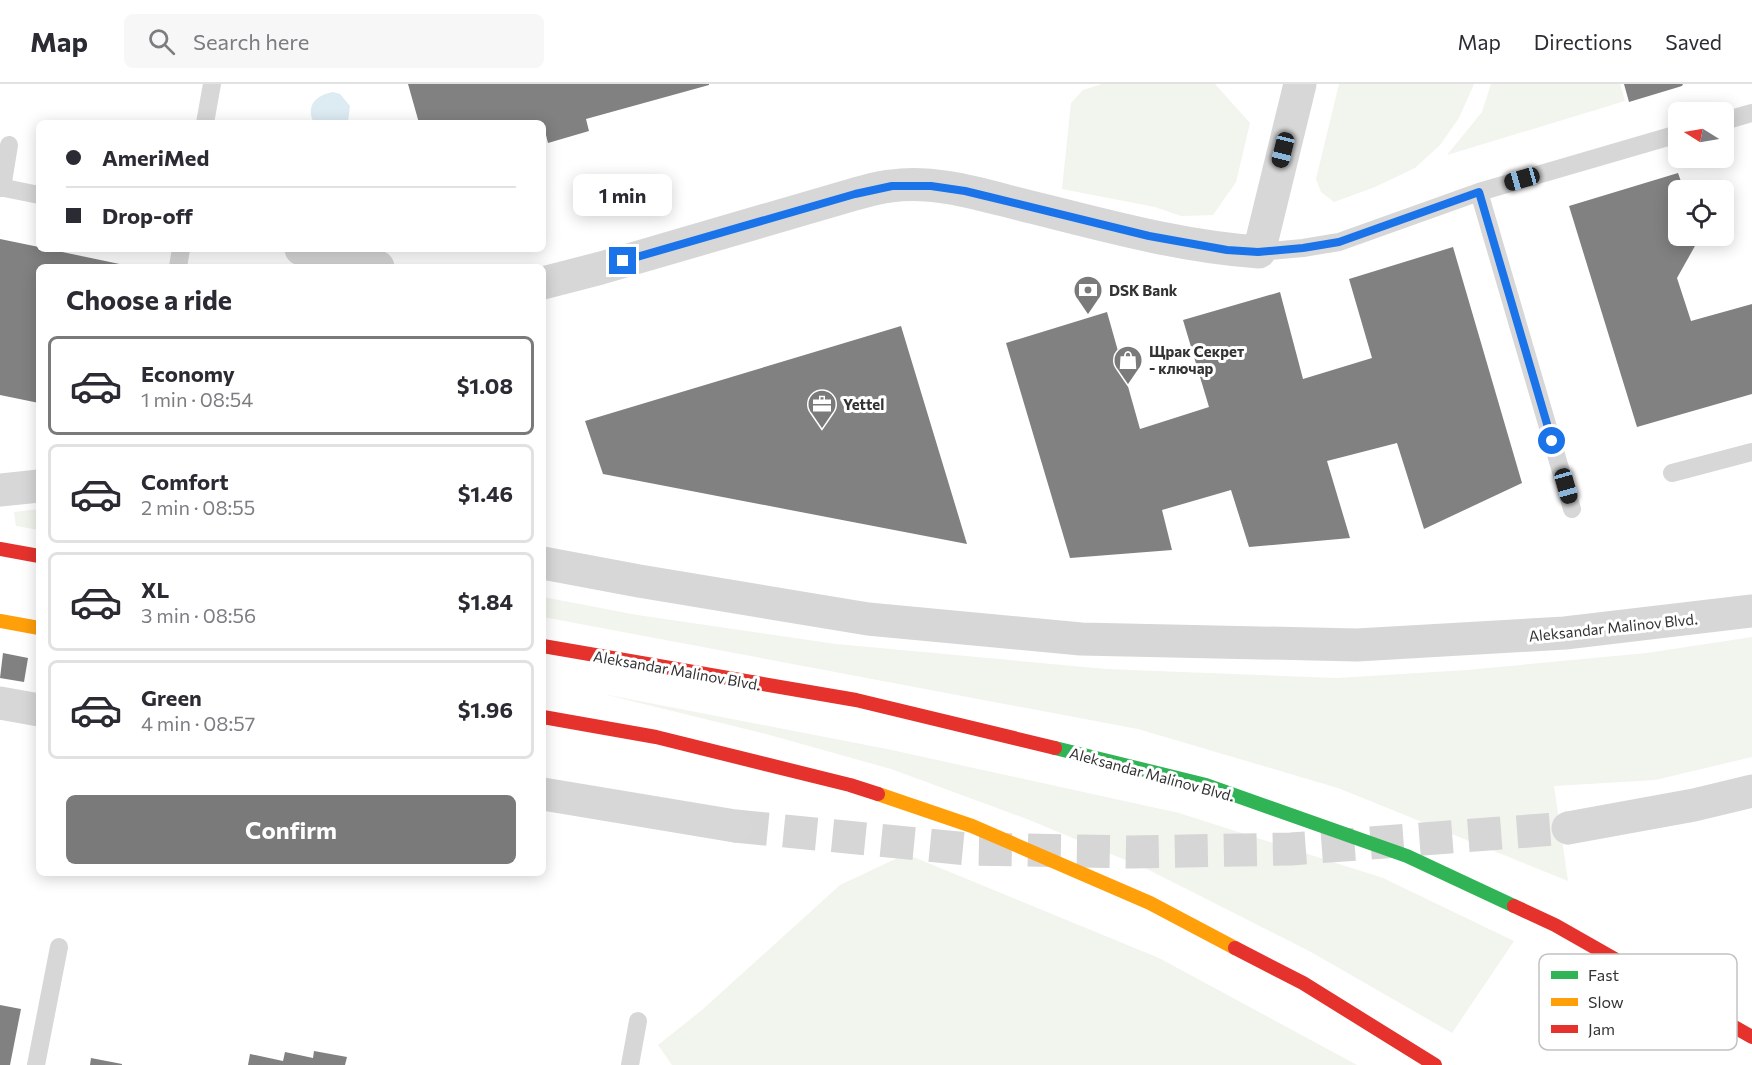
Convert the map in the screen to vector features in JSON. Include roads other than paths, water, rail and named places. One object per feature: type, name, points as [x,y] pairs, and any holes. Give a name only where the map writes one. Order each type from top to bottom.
[{"type":"main road","points":[[0,549],[36,555]]},
{"type":"main road","points":[[0,621],[36,627]]},
{"type":"main road","name":"Aleksandar Malinov Blvd.","points":[[546,647],[856,700],[1206,785],[1407,856],[1556,925],[1607,954]]},
{"type":"main road","points":[[546,718],[656,737],[850,785],[972,826],[1160,909],[1303,983],[1435,1065]]},
{"type":"main road","name":"Aleksandar Malinov Blvd.","points":[[1737,1028],[1752,1036]]},
{"type":"street","points":[[546,282],[855,194],[892,186],[931,186],[965,191],[1149,236],[1227,250],[1258,252],[1300,84]]},
{"type":"street","points":[[314,252],[365,264]]},
{"type":"street","points":[[0,490],[35,486]]},
{"type":"street","name":"Aleksandar Malinov Blvd.","points":[[546,564],[868,619],[1081,639],[1357,645],[1565,633],[1752,611]]},
{"type":"street","points":[[0,703],[36,709]]},
{"type":"street","points":[[1568,828],[1694,806],[1752,791]]},
{"type":"street","points":[[546,794],[735,826]]},
{"type":"lane","points":[[206,120],[212,84]]},
{"type":"lane","points":[[1734,118],[1752,113]]},
{"type":"lane","points":[[1258,252],[1339,242],[1479,192],[1668,137]]},
{"type":"lane","points":[[9,145],[1,187],[36,194]]},
{"type":"lane","points":[[1479,192],[1572,509]]},
{"type":"lane","points":[[1672,473],[1752,452]]},
{"type":"lane","points":[[0,480],[35,486]]},
{"type":"lane","points":[[36,1065],[59,947]]},
{"type":"lane","points":[[630,1065],[638,1021]]},
{"type":"tunnel","points":[[735,826],[968,849],[1132,852],[1291,849],[1568,828]]},
{"type":"place","name":"DSK Bank","points":[[1088,316]]},
{"type":"place","name":"Щрак Секрет - ключар","points":[[1128,386]]},
{"type":"place","name":"Yettel","points":[[822,430]]}]
